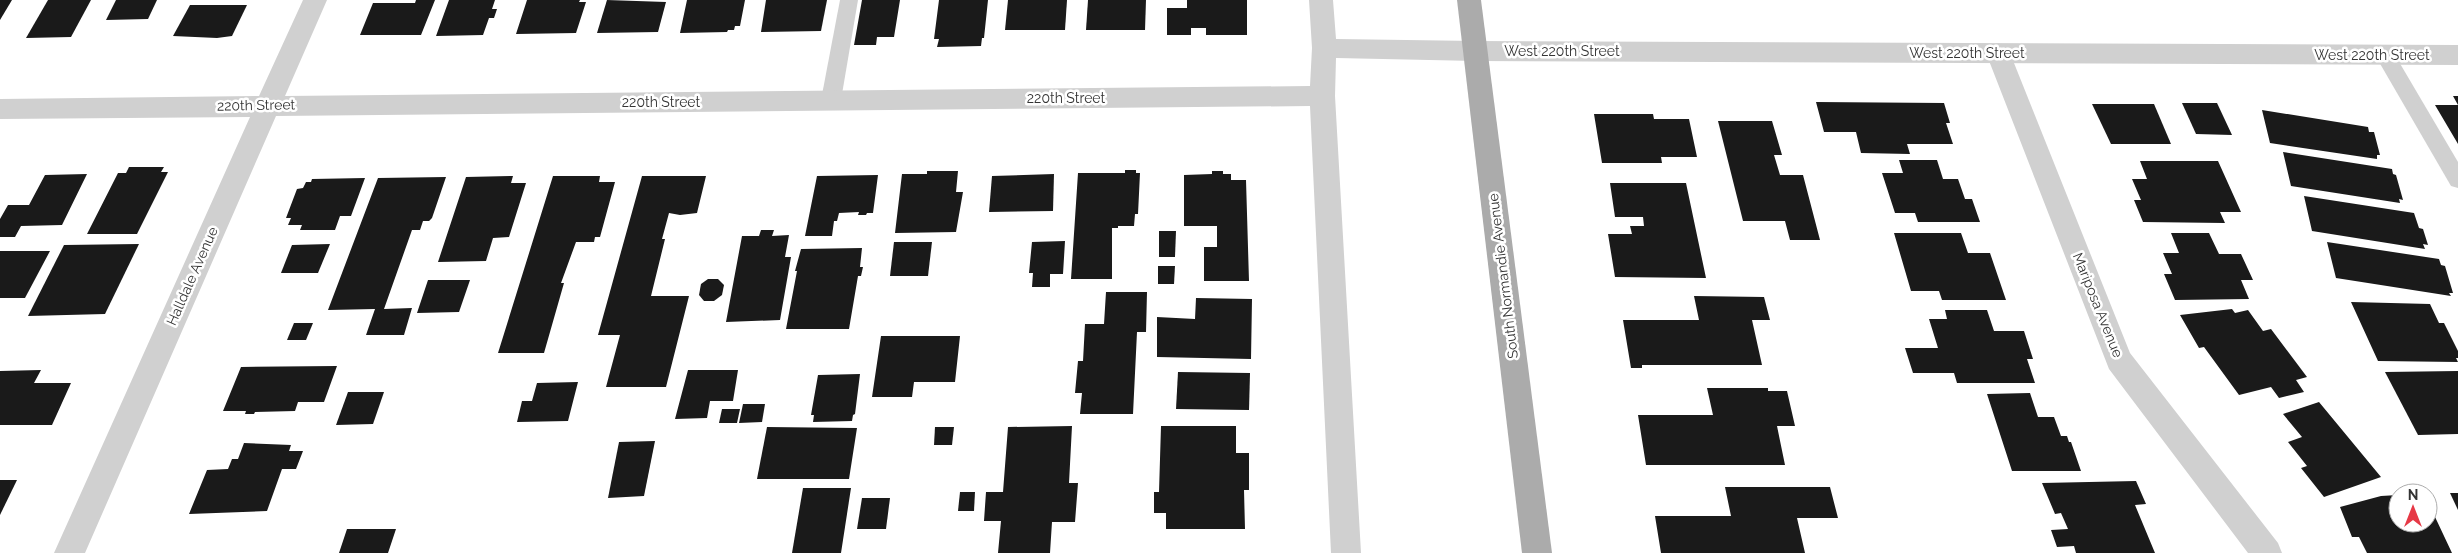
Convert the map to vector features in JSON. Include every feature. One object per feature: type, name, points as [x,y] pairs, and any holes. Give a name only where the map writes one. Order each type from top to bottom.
[{"type":"main road","name":"South Normandie Avenue","points":[[1469,0],[1537,553]]},
{"type":"street","name":"Halldale Avenue","points":[[69,553],[315,0]]},
{"type":"street","points":[[1321,0],[1324,48],[1322,96],[1346,553]]},
{"type":"street","points":[[1324,48],[1476,51]]},
{"type":"street","name":"West 220th Street","points":[[1476,51],[2458,55]]},
{"type":"street","name":"Mariposa Avenue","points":[[1998,53],[2119,360],[2267,553]]},
{"type":"street","name":"220th Street","points":[[0,109],[1322,96]]},
{"type":"lane","points":[[831,100],[849,0]]},
{"type":"lane","points":[[2385,55],[2458,180]]},
{"type":"building","points":[[0,0],[12,0],[0,20]]},
{"type":"building","points":[[48,0],[91,0],[71,37],[26,38]]},
{"type":"building","points":[[116,0],[157,0],[148,19],[106,20]]},
{"type":"building","points":[[416,0],[435,0],[421,35],[360,35],[373,3],[415,3]]},
{"type":"building","points":[[449,0],[495,0],[492,9],[497,9],[494,18],[489,18],[483,35],[436,36]]},
{"type":"building","points":[[527,0],[580,0],[579,2],[586,2],[576,33],[516,34]]},
{"type":"building","points":[[607,0],[666,2],[658,32],[597,33]]},
{"type":"building","points":[[687,0],[745,0],[740,26],[735,26],[734,30],[728,30],[727,32],[680,33]]},
{"type":"building","points":[[766,0],[827,0],[821,31],[761,32]]},
{"type":"building","points":[[862,0],[900,0],[894,37],[877,37],[876,45],[854,45]]},
{"type":"building","points":[[939,0],[988,0],[984,38],[982,38],[981,46],[937,47],[939,39],[934,39]]},
{"type":"building","points":[[1008,0],[1067,0],[1065,30],[1005,30]]},
{"type":"building","points":[[1088,0],[1146,0],[1145,30],[1086,30]]},
{"type":"building","points":[[1187,0],[1247,0],[1247,35],[1206,35],[1206,28],[1191,28],[1191,35],[1167,35],[1167,8],[1187,8]]},
{"type":"building","points":[[190,5],[247,5],[232,36],[217,38],[173,36]]},
{"type":"building","points":[[2453,96],[2458,96],[2458,105]]},
{"type":"building","points":[[1816,102],[1944,103],[1950,123],[1946,123],[1953,144],[1907,144],[1910,154],[1861,153],[1856,132],[1824,132]]},
{"type":"building","points":[[2182,103],[2217,103],[2232,135],[2196,134]]},
{"type":"building","points":[[2092,104],[2154,104],[2171,144],[2111,144]]},
{"type":"building","points":[[2435,105],[2458,105],[2458,144]]},
{"type":"building","points":[[2262,110],[2368,127],[2369,132],[2374,132],[2380,155],[2377,155],[2377,159],[2270,143]]},
{"type":"building","points":[[1594,114],[1653,114],[1654,119],[1689,119],[1697,157],[1661,157],[1662,163],[1602,163]]},
{"type":"building","points":[[1718,121],[1772,121],[1782,155],[1774,155],[1780,175],[1803,175],[1820,240],[1790,240],[1785,221],[1743,221]]},
{"type":"building","points":[[2283,152],[2392,169],[2393,174],[2396,175],[2403,200],[2399,199],[2400,203],[2291,186]]},
{"type":"building","points":[[1899,160],[1937,160],[1943,179],[1958,179],[1965,199],[1972,199],[1980,222],[1918,222],[1915,213],[1895,213],[1882,173],[1903,173]]},
{"type":"building","points":[[2140,161],[2218,161],[2241,212],[2220,212],[2225,223],[2143,222],[2134,200],[2141,200],[2132,179],[2147,179]]},
{"type":"building","points":[[129,167],[164,167],[161,172],[168,172],[137,234],[87,234],[118,173],[126,173]]},
{"type":"building","points":[[1125,170],[1136,170],[1136,173],[1140,173],[1138,214],[1135,214],[1134,226],[1112,228],[1112,279],[1071,279],[1078,173],[1125,173]]},
{"type":"building","points":[[927,171],[958,171],[956,192],[963,192],[956,232],[895,233],[902,174],[927,174]]},
{"type":"building","points":[[1212,171],[1223,171],[1223,174],[1231,174],[1231,180],[1246,180],[1249,281],[1204,281],[1204,247],[1217,247],[1217,226],[1184,226],[1184,175],[1212,174]]},
{"type":"building","points":[[87,174],[62,225],[21,226],[15,237],[0,237],[0,219],[8,205],[29,205],[45,175]]},
{"type":"building","points":[[1054,174],[1053,211],[989,212],[992,176]]},
{"type":"building","points":[[878,175],[873,213],[858,215],[859,212],[839,213],[837,221],[834,221],[832,236],[805,236],[817,176]]},
{"type":"building","points":[[513,176],[511,183],[526,183],[509,237],[493,238],[486,261],[438,262],[466,177]]},
{"type":"building","points":[[553,176],[600,176],[599,182],[615,182],[600,237],[595,237],[594,242],[576,242],[561,283],[564,283],[544,353],[498,353]]},
{"type":"building","points":[[642,176],[706,176],[697,213],[680,215],[669,213],[662,239],[665,239],[651,296],[689,296],[666,387],[606,387],[620,335],[598,335]]},
{"type":"building","points":[[446,177],[432,218],[429,221],[423,221],[420,230],[412,230],[384,309],[412,308],[404,335],[366,335],[375,309],[328,310],[378,178]]},
{"type":"building","points":[[365,178],[351,216],[340,216],[335,230],[300,230],[302,225],[288,225],[291,218],[286,218],[297,189],[303,188],[306,182],[311,182],[312,179]]},
{"type":"building","points":[[1610,183],[1686,183],[1706,278],[1615,277],[1608,234],[1632,234],[1630,226],[1644,226],[1643,217],[1615,217]]},
{"type":"building","points":[[2304,196],[2414,213],[2419,228],[2423,229],[2428,245],[2423,244],[2425,249],[2312,231]]},
{"type":"building","points":[[761,230],[774,230],[772,236],[789,235],[785,257],[791,257],[780,320],[726,322],[742,236],[759,236]]},
{"type":"building","points":[[1159,231],[1176,231],[1175,257],[1159,257]]},
{"type":"building","points":[[1894,233],[1961,233],[1968,253],[1990,253],[2006,300],[1942,300],[1939,291],[1911,291]]},
{"type":"building","points":[[2171,233],[2209,233],[2219,254],[2241,254],[2253,280],[2241,280],[2249,299],[2175,300],[2164,274],[2172,274],[2163,253],[2179,253]]},
{"type":"building","points":[[1065,241],[1063,274],[1050,274],[1050,287],[1032,287],[1033,273],[1029,273],[1032,242]]},
{"type":"building","points":[[894,242],[932,242],[928,276],[890,276]]},
{"type":"building","points":[[2327,242],[2439,259],[2441,265],[2445,266],[2453,293],[2449,293],[2451,296],[2336,278]]},
{"type":"building","points":[[139,244],[105,314],[28,316],[64,245]]},
{"type":"building","points":[[330,244],[318,273],[281,273],[292,245]]},
{"type":"building","points":[[862,248],[860,267],[863,267],[861,276],[858,276],[849,329],[786,329],[797,271],[795,271],[801,249]]},
{"type":"building","points":[[0,251],[50,251],[25,298],[0,298]]},
{"type":"building","points":[[1158,266],[1175,266],[1174,284],[1158,284]]},
{"type":"building","points":[[708,279],[718,279],[724,285],[722,295],[714,301],[704,301],[699,295],[701,284]]},
{"type":"building","points":[[428,280],[470,280],[459,312],[417,313]]},
{"type":"building","points":[[1106,292],[1147,292],[1146,332],[1137,332],[1133,414],[1080,414],[1082,393],[1075,393],[1078,361],[1083,361],[1085,324],[1104,324]]},
{"type":"building","points":[[1694,296],[1764,297],[1770,320],[1752,320],[1762,365],[1642,365],[1642,368],[1631,368],[1623,320],[1699,320]]},
{"type":"building","points":[[1196,298],[1252,299],[1251,359],[1157,357],[1157,317],[1195,319]]},
{"type":"building","points":[[2351,302],[2430,304],[2439,323],[2444,323],[2458,351],[2458,358],[2456,358],[2458,362],[2378,361]]},
{"type":"building","points":[[2232,309],[2235,313],[2248,310],[2263,331],[2271,329],[2307,377],[2296,380],[2304,392],[2279,398],[2271,387],[2239,395],[2204,347],[2199,348],[2180,315]]},
{"type":"building","points":[[1945,310],[1987,310],[1994,331],[2024,331],[2033,359],[2027,359],[2035,383],[1957,383],[1954,373],[1913,373],[1905,348],[1938,348],[1929,319],[1947,319]]},
{"type":"building","points":[[294,323],[313,323],[306,340],[287,340]]},
{"type":"building","points":[[881,336],[960,336],[955,382],[914,382],[912,397],[872,397]]},
{"type":"building","points":[[337,366],[324,402],[298,402],[295,411],[245,414],[246,411],[223,411],[241,367]]},
{"type":"building","points":[[41,370],[34,383],[71,383],[52,425],[0,425],[0,371]]},
{"type":"building","points":[[688,370],[738,370],[733,401],[710,401],[707,418],[675,419]]},
{"type":"building","points":[[2458,371],[2458,434],[2418,435],[2385,372]]},
{"type":"building","points":[[1178,372],[1250,373],[1249,410],[1176,409]]},
{"type":"building","points":[[860,374],[855,414],[852,421],[813,422],[814,415],[811,415],[818,375]]},
{"type":"building","points":[[578,382],[568,421],[517,422],[522,401],[532,401],[537,383]]},
{"type":"building","points":[[1707,388],[1768,388],[1768,391],[1787,391],[1795,426],[1777,426],[1785,465],[1646,465],[1638,415],[1713,415]]},
{"type":"building","points":[[348,392],[384,392],[373,424],[336,425]]},
{"type":"building","points":[[2030,393],[2038,417],[2054,417],[2061,436],[2067,436],[2069,442],[2071,442],[2081,471],[2012,471],[1987,394]]},
{"type":"building","points":[[2319,402],[2381,477],[2324,497],[2301,468],[2307,466],[2288,442],[2302,437],[2283,414]]},
{"type":"building","points":[[743,404],[765,404],[762,422],[739,423]]},
{"type":"building","points":[[722,409],[740,409],[737,423],[719,423]]},
{"type":"building","points":[[1072,426],[1069,483],[1078,483],[1075,522],[1052,522],[1050,553],[998,553],[1001,521],[984,521],[986,492],[1003,492],[1008,427]]},
{"type":"building","points":[[1161,426],[1236,426],[1236,453],[1249,453],[1249,490],[1244,490],[1245,529],[1166,529],[1166,513],[1154,513],[1154,492],[1159,492]]},
{"type":"building","points":[[767,427],[857,428],[849,479],[757,479]]},
{"type":"building","points":[[935,427],[954,427],[952,445],[934,445]]},
{"type":"building","points":[[655,441],[644,496],[608,498],[619,442]]},
{"type":"building","points":[[244,443],[291,445],[289,451],[303,451],[296,469],[282,469],[267,511],[189,514],[207,470],[228,469],[232,459],[238,459]]},
{"type":"building","points":[[0,480],[17,480],[0,515]]},
{"type":"building","points":[[2136,481],[2146,504],[2135,505],[2155,553],[2076,553],[2074,546],[2057,547],[2051,530],[2068,529],[2061,513],[2055,514],[2042,483]]},
{"type":"building","points":[[1725,487],[1830,487],[1838,518],[1797,518],[1805,553],[1661,553],[1655,516],[1731,516]]},
{"type":"building","points":[[803,488],[851,488],[841,553],[792,553]]},
{"type":"building","points":[[960,492],[975,492],[974,511],[958,511]]},
{"type":"building","points":[[2450,493],[2458,493],[2458,510]]},
{"type":"building","points":[[2388,496],[2388,533],[2438,533],[2438,523],[2452,553],[2367,553],[2359,537],[2352,537],[2340,507]]},
{"type":"building","points":[[862,498],[890,498],[886,529],[857,529]]},
{"type":"building","points":[[347,529],[396,529],[388,553],[339,553]]}]
